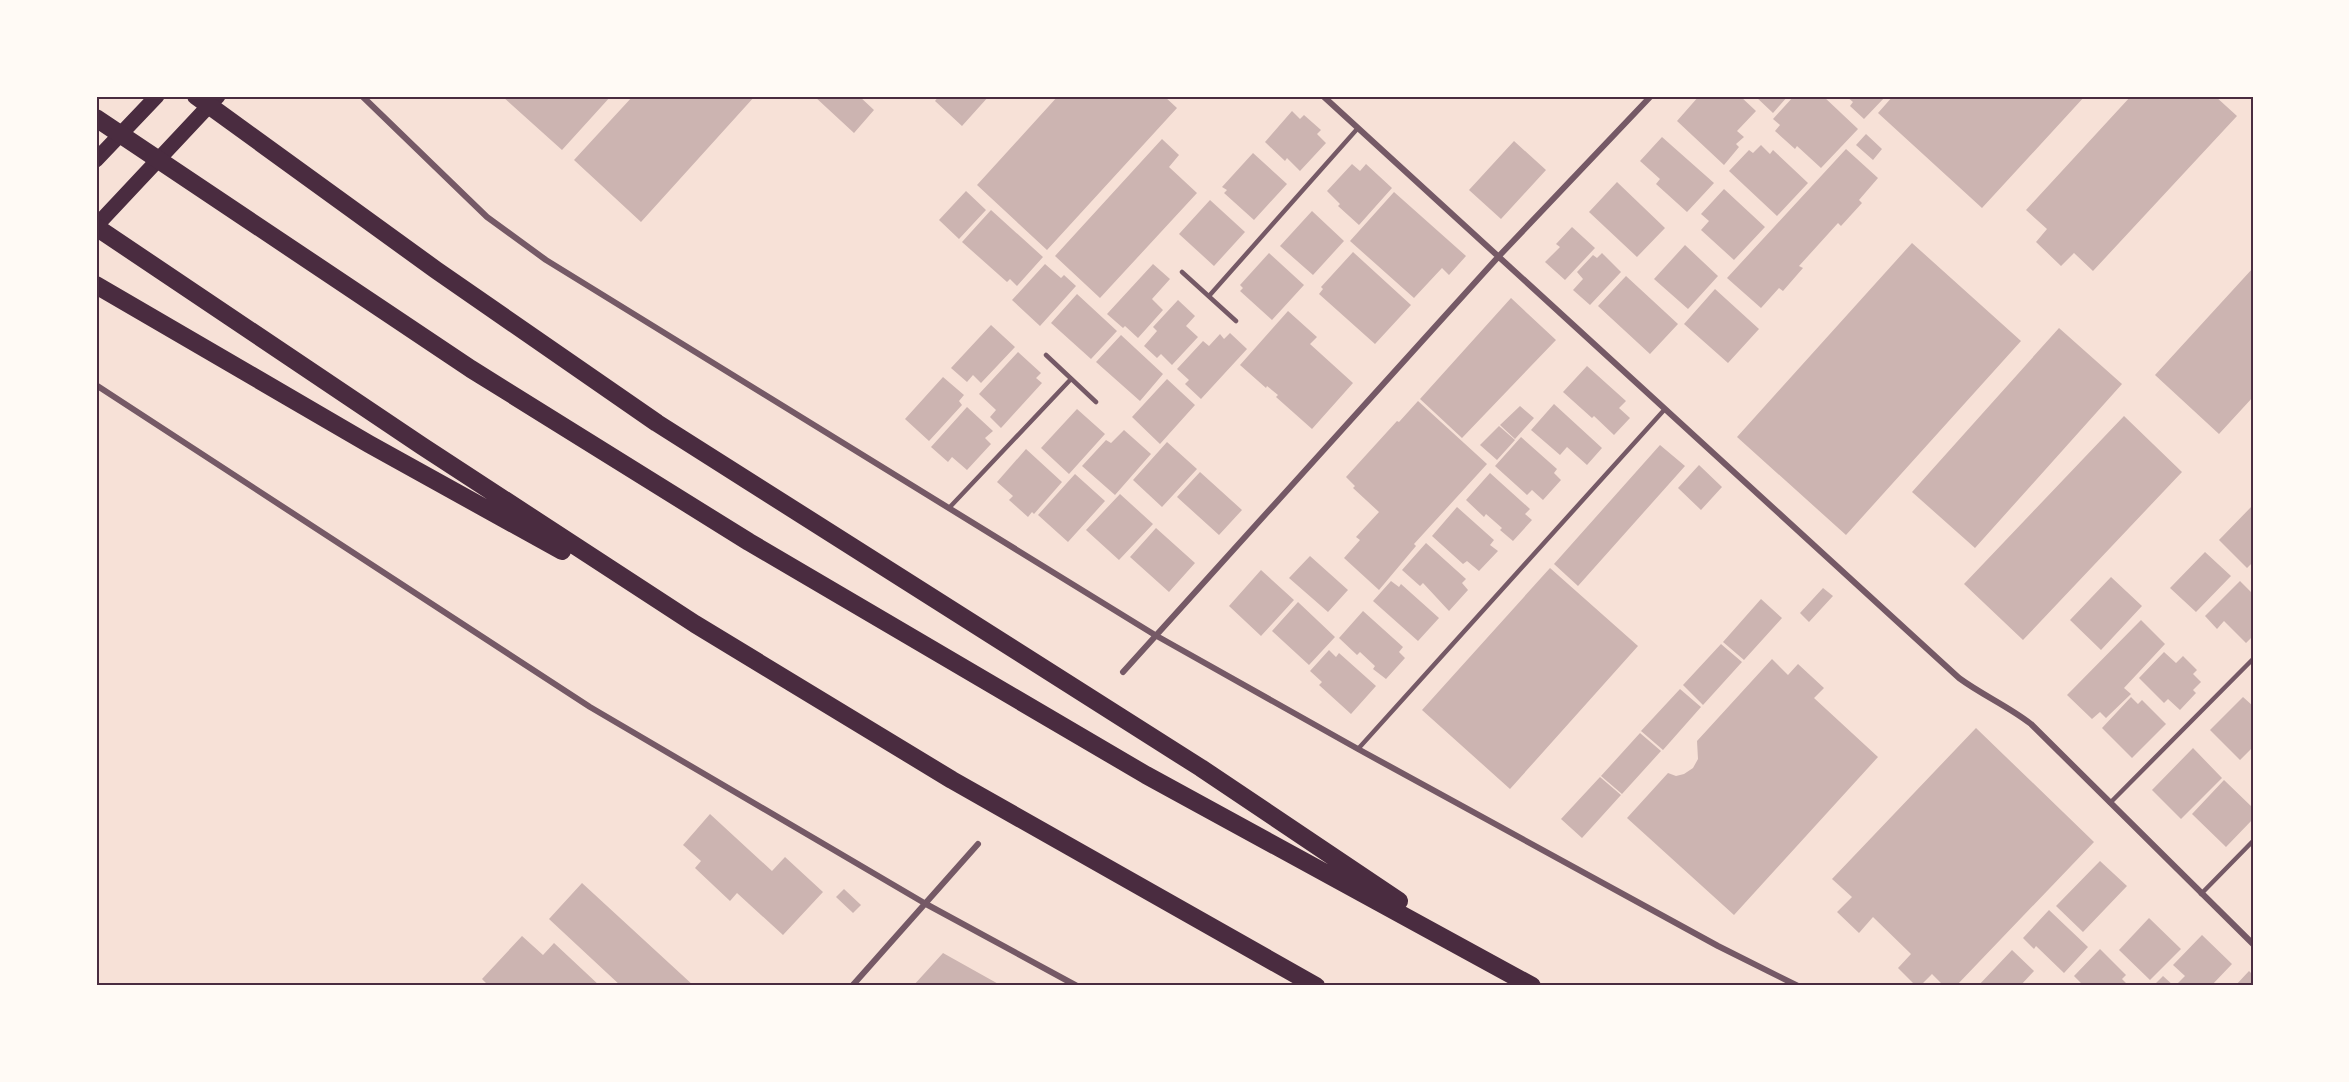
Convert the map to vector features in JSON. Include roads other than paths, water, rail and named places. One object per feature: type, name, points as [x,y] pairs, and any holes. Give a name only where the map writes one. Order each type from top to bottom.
[{"type":"highway","points":[[196,96],[436,270],[657,423],[1201,768],[1490,963]]},
{"type":"highway","points":[[205,96],[262,145]]},
{"type":"highway","points":[[96,118],[471,369],[748,542],[1146,775],[1533,986]]},
{"type":"highway","points":[[96,226],[422,446],[695,624],[952,780],[1316,986]]},
{"type":"highway","points":[[96,285],[369,444],[695,624]]},
{"type":"main road","points":[[96,160],[157,96]]},
{"type":"main road","points":[[96,226],[218,96]]},
{"type":"street","points":[[362,96],[487,217],[546,260],[1155,635],[1718,946],[1798,986]]},
{"type":"street","points":[[1323,96],[1959,678],[1976,691],[2016,712],[2031,724],[2253,944]]},
{"type":"street","points":[[1123,672],[1499,256],[1651,96]]},
{"type":"street","points":[[96,385],[590,707],[926,904],[1077,986]]},
{"type":"street","points":[[852,986],[978,844]]},
{"type":"lane","points":[[1209,296],[1358,128]]},
{"type":"lane","points":[[1182,272],[1236,321]]},
{"type":"lane","points":[[1046,355],[1095,402]]},
{"type":"lane","points":[[949,508],[1071,379]]},
{"type":"lane","points":[[1358,749],[1665,409]]},
{"type":"lane","points":[[2110,803],[2253,659]]},
{"type":"lane","points":[[2201,894],[2253,841]]}]
